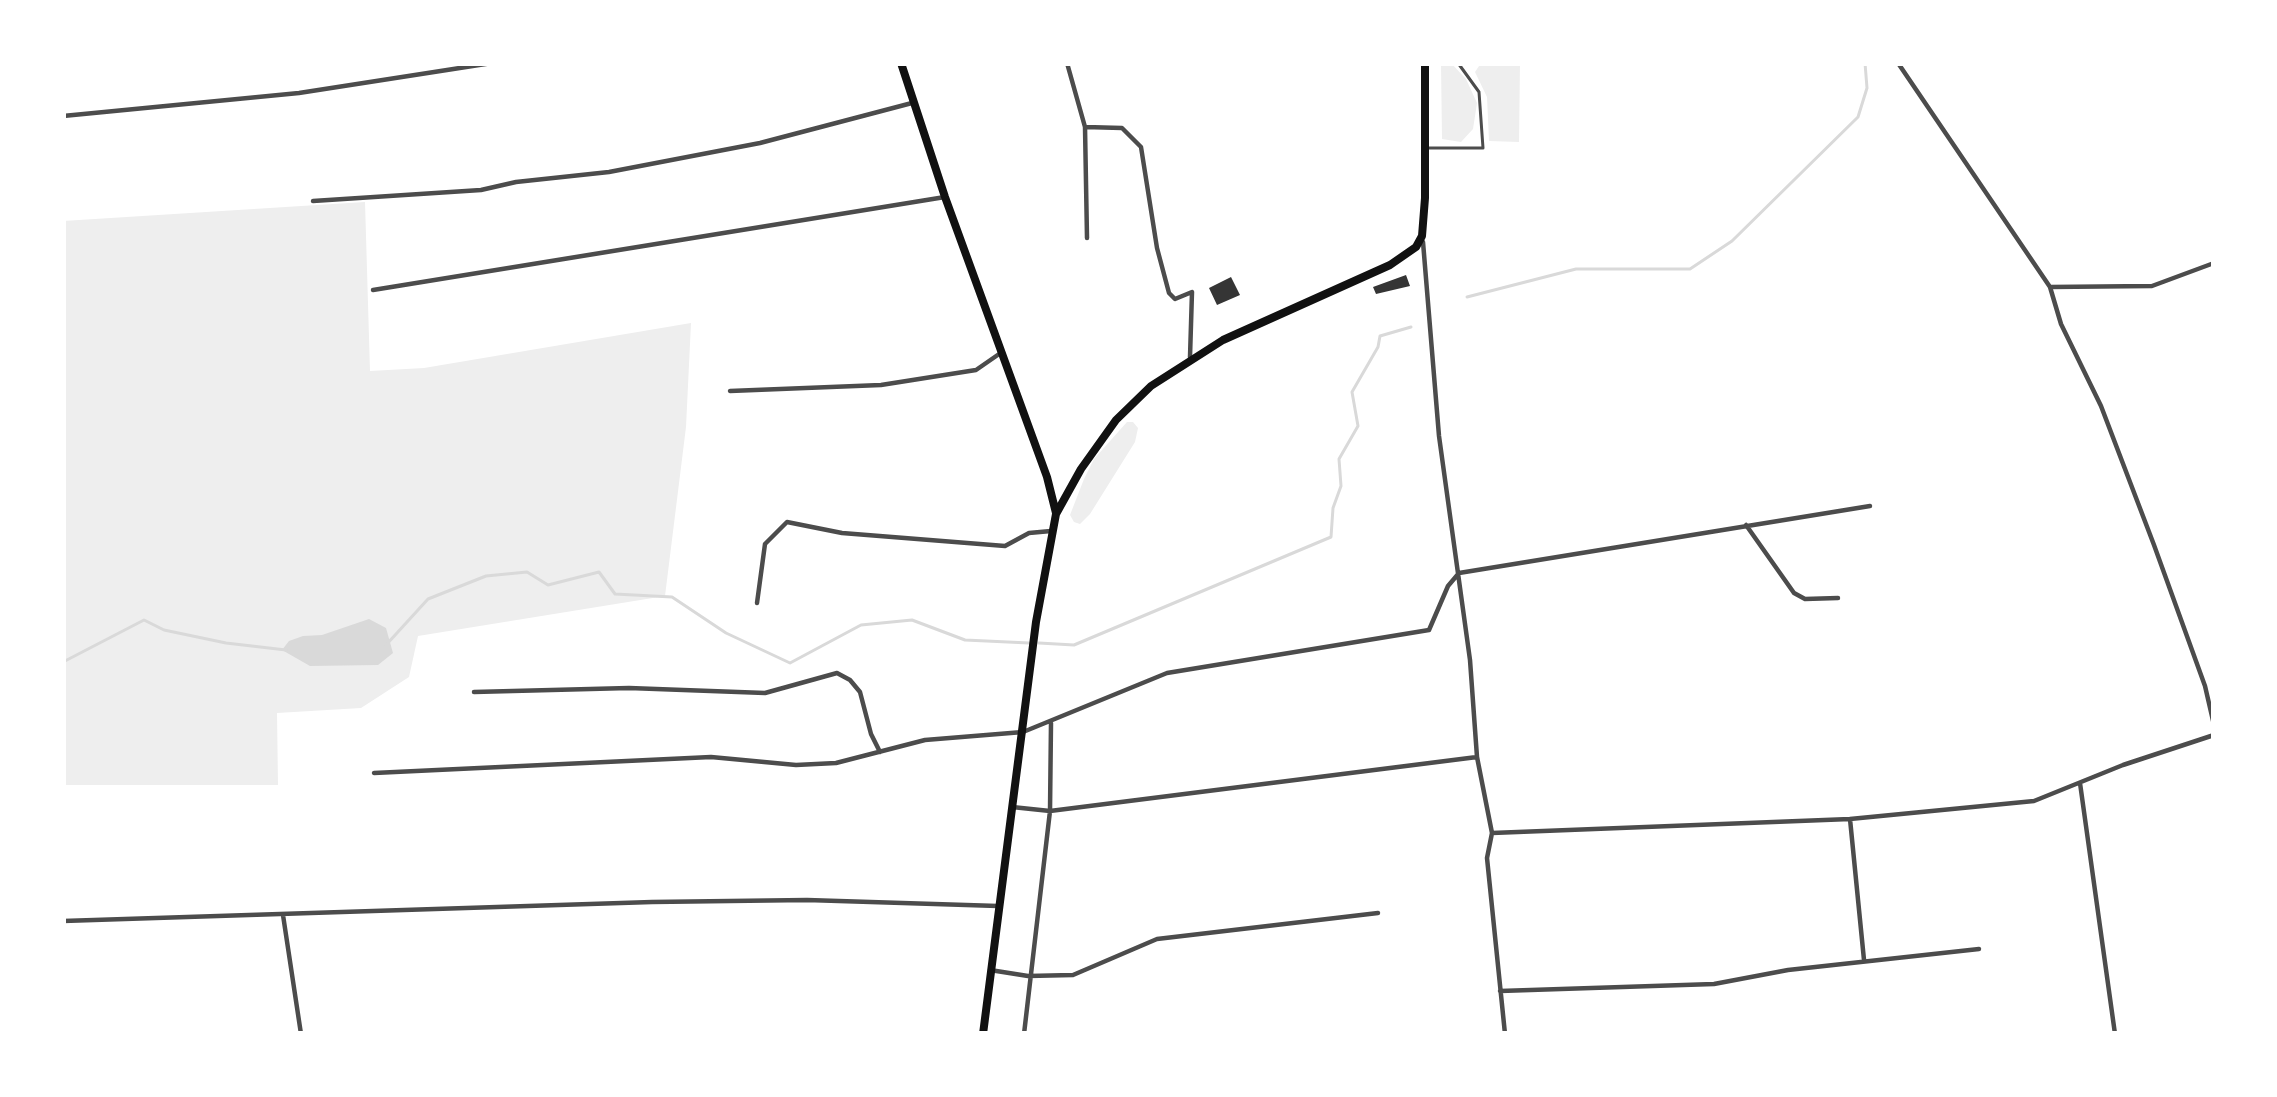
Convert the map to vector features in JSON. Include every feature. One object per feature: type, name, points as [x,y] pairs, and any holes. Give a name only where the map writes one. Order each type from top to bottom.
[{"type":"main road","points":[[902,63],[1057,514]]},
{"type":"main road","points":[[983,1034],[1036,622],[1057,514],[1116,420],[1151,386],[1190,358],[1407,256],[1422,236],[1425,63]]},
{"type":"street","points":[[63,116],[299,92],[492,63]]},
{"type":"street","points":[[1067,63],[1085,127],[1087,238]]},
{"type":"street","points":[[1898,63],[2050,287],[2061,324],[2101,406],[2154,545],[2205,686],[2214,725]]},
{"type":"street","points":[[314,201],[481,190],[609,172],[760,143],[913,103]]},
{"type":"street","points":[[1085,127],[1122,128],[1141,147],[1156,248],[1168,293],[1175,299],[1192,292],[1190,358]]},
{"type":"street","points":[[373,290],[945,197]]},
{"type":"street","points":[[1422,236],[1438,436],[1459,573],[1477,757],[1492,833],[1487,858],[1504,1034]]},
{"type":"street","points":[[2050,287],[2152,286],[2213,266]]},
{"type":"street","points":[[730,391],[881,385],[976,370],[1002,352]]},
{"type":"street","points":[[374,772],[711,758],[803,765],[852,762],[949,736],[1023,731],[1167,673],[1429,630],[1448,586],[1459,573],[1870,506]]},
{"type":"street","points":[[757,603],[765,544],[787,522],[842,533],[1005,547],[1029,533],[1051,531]]},
{"type":"street","points":[[1746,525],[1793,593],[1805,599],[1838,598]]},
{"type":"street","points":[[474,692],[629,688],[765,693],[837,673],[860,692],[880,752]]},
{"type":"street","points":[[1024,1034],[1050,811],[1051,722]]},
{"type":"street","points":[[1492,833],[1850,819],[2034,801],[2214,735]]},
{"type":"street","points":[[1012,807],[1050,811],[1477,757]]},
{"type":"street","points":[[2080,783],[2115,1034]]},
{"type":"street","points":[[1850,819],[1864,960]]},
{"type":"street","points":[[63,921],[652,902],[807,900],[998,906]]},
{"type":"street","points":[[990,970],[1028,976],[1073,975],[1157,939],[1378,913]]},
{"type":"street","points":[[283,915],[301,1034]]},
{"type":"street","points":[[1500,991],[1714,984],[1864,960],[1979,949]]},
{"type":"lane","points":[[1425,148],[1483,148],[1479,92],[1458,63]]},
{"type":"shaded area","points":[[1441,63],[1451,63],[1466,79],[1477,103],[1473,129],[1461,142],[1442,139]]},
{"type":"shaded area","points":[[1481,63],[1520,63],[1519,142],[1489,141],[1487,97],[1475,72]]},
{"type":"shaded area","points":[[365,202],[370,371],[424,368],[691,323],[686,427],[665,596],[418,636],[409,677],[361,708],[277,713],[278,785],[63,785],[63,221]]},
{"type":"shaded area","points":[[1127,422],[1138,428],[1135,442],[1090,514],[1080,524],[1074,522],[1070,515],[1094,459]]},
{"type":"shaded area","points":[[369,619],[386,628],[393,653],[378,665],[310,666],[282,650],[289,641],[303,636],[322,635]]},
{"type":"building","points":[[1406,275],[1410,286],[1376,294],[1373,287]]},
{"type":"building","points":[[1231,277],[1240,295],[1217,305],[1209,288]]},
{"type":"waterway","points":[[1467,297],[1576,269],[1690,269],[1732,241],[1858,117],[1867,88],[1865,63]]},
{"type":"waterway","points":[[1039,643],[1074,645],[1331,537],[1333,508],[1341,486],[1339,459],[1358,426],[1352,392],[1380,336],[1411,327]]},
{"type":"waterway","points":[[386,645],[428,599],[486,576],[527,572],[548,585],[599,572],[615,594],[672,597],[726,633],[790,663],[861,625],[912,620],[965,640],[1029,643]]},
{"type":"waterway","points":[[63,662],[144,620],[164,630],[286,650]]}]
